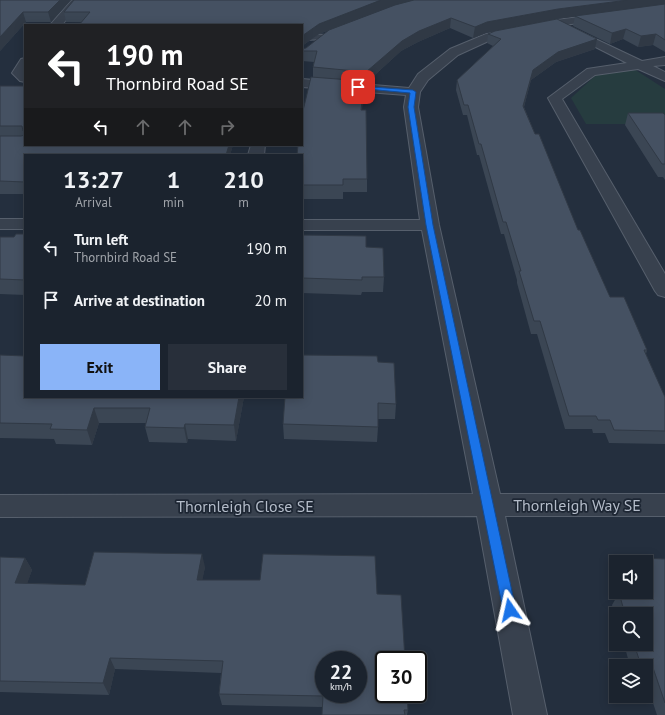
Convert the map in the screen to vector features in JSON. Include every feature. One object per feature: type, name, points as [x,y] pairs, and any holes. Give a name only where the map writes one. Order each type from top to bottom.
[{"type":"street","points":[[57,24],[77,0]]},
{"type":"street","points":[[530,715],[489,506],[430,225],[411,107],[413,92],[423,77],[454,52],[490,36],[556,23],[665,9]]},
{"type":"street","points":[[556,23],[642,65],[665,78]]},
{"type":"street","points":[[303,37],[328,36],[307,50]]},
{"type":"street","points":[[665,61],[591,72],[555,98],[665,292]]},
{"type":"street","points":[[24,64],[18,73],[24,77]]},
{"type":"street","points":[[303,83],[413,92]]},
{"type":"street","points":[[0,224],[24,224]]},
{"type":"street","points":[[303,224],[430,225]]},
{"type":"street","name":"Thornleigh Way SE","points":[[489,506],[665,505]]},
{"type":"street","name":"Thornleigh Close SE","points":[[0,506],[489,506]]},
{"type":"green space","points":[[634,69],[665,89],[665,124],[586,124],[571,98],[596,75]]},
{"type":"building","points":[[0,0],[60,0],[48,12],[23,12],[0,37]]},
{"type":"building","points":[[74,0],[381,0],[319,24],[303,35],[303,24],[80,24],[90,12],[64,12]]},
{"type":"building","points":[[414,0],[628,0],[558,9],[487,22],[475,27],[451,18],[419,31],[402,41],[366,72],[313,67],[317,51],[303,51],[303,49],[329,30],[395,5]]},
{"type":"building","points":[[665,4],[665,40],[656,34],[641,36],[626,29],[612,33],[575,16]]},
{"type":"building","points":[[557,19],[597,39],[558,52],[533,70],[523,106],[535,134],[539,134],[578,230],[580,230],[610,297],[624,297],[647,350],[644,350],[665,397],[665,431],[614,430],[610,420],[598,420],[596,416],[569,416],[540,321],[534,321],[506,222],[503,222],[481,144],[479,144],[468,105],[464,105],[457,80],[501,39],[488,34],[495,31]]},
{"type":"building","points":[[311,77],[364,81],[361,110],[366,110],[367,179],[343,179],[343,185],[303,185],[303,154],[297,154],[298,146],[303,146],[303,111]]},
{"type":"building","points":[[0,86],[24,86],[24,132],[22,126],[0,126]]},
{"type":"building","points":[[628,113],[663,113],[665,115],[665,164],[662,164]]},
{"type":"building","points":[[24,135],[24,146],[229,146],[226,154],[24,154],[24,182],[0,181],[0,136]]},
{"type":"building","points":[[16,234],[24,234],[24,280],[0,279],[0,237],[14,237]]},
{"type":"building","points":[[303,235],[366,236],[366,247],[383,248],[384,277],[362,277],[362,280],[303,278]]},
{"type":"building","points":[[0,355],[24,356],[24,398],[239,398],[234,425],[185,424],[184,428],[145,427],[150,408],[94,408],[87,430],[50,429],[52,424],[0,423]]},
{"type":"building","points":[[303,355],[377,356],[378,362],[394,363],[396,404],[378,403],[378,427],[283,424],[285,398],[303,398]]},
{"type":"building","points":[[94,552],[202,554],[197,580],[260,580],[263,554],[375,556],[377,594],[401,595],[404,651],[375,651],[375,703],[408,703],[408,710],[404,710],[405,715],[322,715],[323,703],[367,703],[367,651],[315,651],[315,696],[219,694],[223,661],[110,658],[103,683],[0,681],[0,557],[25,558],[15,583],[85,585]]},
{"type":"building","points":[[653,558],[665,559],[665,703],[653,668],[653,659],[639,659],[636,651],[653,651],[653,607],[623,607],[621,599],[653,599]]},
{"type":"route","points":[[358,87],[413,92],[411,107],[430,225],[510,610]]}]
